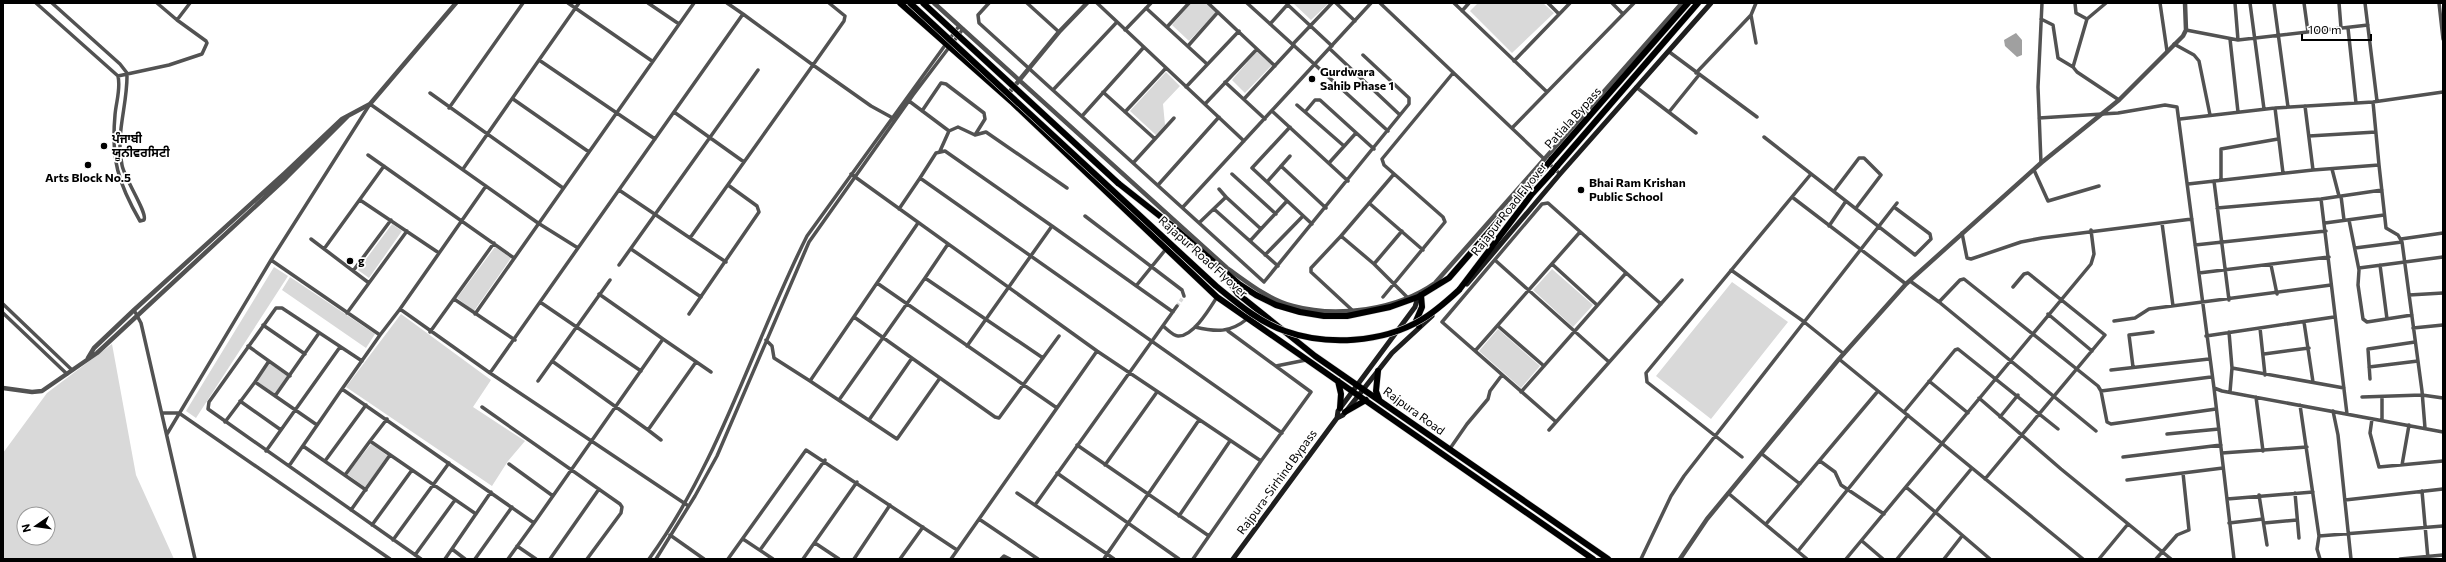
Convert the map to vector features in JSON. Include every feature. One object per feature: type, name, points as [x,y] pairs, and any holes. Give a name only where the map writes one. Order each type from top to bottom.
[{"type":"main road","name":"Rajpura Road","points":[[900,3],[1006,97],[1217,297],[1592,559]]},
{"type":"main road","name":"Rajapur Road Flyover","points":[[910,3],[1216,286],[1251,313],[1275,327],[1302,336],[1328,340],[1368,338],[1387,334],[1420,321],[1459,290],[1532,194],[1698,3]]},
{"type":"main road","name":"Rajpura Road","points":[[923,3],[1118,183],[1239,284]]},
{"type":"main road","name":"Patiala Bypass","points":[[1239,284],[1276,305],[1300,312],[1324,316],[1347,316],[1376,312],[1419,296],[1449,278],[1545,163],[1551,160],[1688,3]]},
{"type":"main road","name":"Rajpura-Sirhind Bypass","points":[[1355,393],[1363,388],[1418,326],[1462,289],[1636,87],[1712,3]]},
{"type":"main road","name":"Rajpura Road","points":[[1219,267],[1238,294],[1315,356],[1358,384],[1449,450],[1608,559]]},
{"type":"main road","name":"Rajpura-Sirhind Bypass","points":[[1233,559],[1343,410],[1355,393],[1358,384],[1415,307],[1419,296]]},
{"type":"main road","points":[[1418,326],[1416,321],[1422,307],[1419,296]]},
{"type":"main road","points":[[1378,371],[1376,391],[1379,399]]},
{"type":"main road","points":[[1338,381],[1343,410],[1366,400]]},
{"type":"street","points":[[36,3],[118,76],[119,90],[114,135],[117,170],[123,192],[142,221],[146,219],[144,210],[127,182],[120,157],[121,122],[127,73],[120,64],[52,3]]},
{"type":"street","points":[[118,76],[169,65],[202,54],[207,43],[206,41],[157,3]]},
{"type":"street","points":[[177,20],[190,3]]},
{"type":"street","points":[[167,434],[271,260],[370,104],[456,3]]},
{"type":"street","points":[[449,108],[523,3]]},
{"type":"street","points":[[568,3],[652,61]]},
{"type":"street","points":[[464,169],[579,3]]},
{"type":"street","points":[[648,3],[678,24]]},
{"type":"street","points":[[475,314],[694,3]]},
{"type":"street","points":[[727,3],[813,66],[891,117]]},
{"type":"street","points":[[690,238],[844,21],[845,16],[829,3]]},
{"type":"street","points":[[934,3],[1209,253],[1259,290],[1292,306],[1317,310],[1352,310],[1386,304],[1407,297],[1435,283],[1545,163],[1682,3]]},
{"type":"street","points":[[989,3],[978,15],[978,20],[1029,70],[1083,115],[1264,282]]},
{"type":"street","points":[[1027,3],[1059,32]]},
{"type":"street","points":[[1006,97],[1059,32],[1087,3]]},
{"type":"street","points":[[1097,3],[1244,140]]},
{"type":"street","points":[[1125,30],[1150,3]]},
{"type":"street","points":[[1167,27],[1189,3]]},
{"type":"street","points":[[1208,3],[1275,66]]},
{"type":"street","points":[[1244,99],[1332,3]]},
{"type":"street","points":[[1336,3],[1355,21]]},
{"type":"street","points":[[1184,207],[1244,140],[1372,3]]},
{"type":"street","points":[[1380,3],[1512,128],[1545,163],[1560,174]]},
{"type":"street","points":[[1454,3],[1547,92]]},
{"type":"street","points":[[1462,11],[1469,3]]},
{"type":"street","points":[[1548,3],[1559,14]]},
{"type":"street","points":[[1514,61],[1570,3]]},
{"type":"street","points":[[1612,3],[1623,14]]},
{"type":"street","points":[[1512,128],[1634,3]]},
{"type":"street","points":[[1669,112],[1697,74],[1751,15],[1756,3]]},
{"type":"street","points":[[2041,164],[2038,118],[2042,3]]},
{"type":"street","points":[[2075,3],[2076,13],[2087,19]]},
{"type":"street","points":[[2073,67],[2087,19],[2106,3]]},
{"type":"street","points":[[2160,3],[2167,51]]},
{"type":"street","points":[[1680,559],[1707,518],[1762,454],[1839,359],[1908,282],[2034,170],[2120,100],[2174,44],[2186,30],[2185,3]]},
{"type":"street","points":[[2235,3],[2238,40]]},
{"type":"street","points":[[2250,3],[2264,109]]},
{"type":"street","points":[[2274,3],[2288,107]]},
{"type":"street","points":[[2304,3],[2308,32]]},
{"type":"street","points":[[2339,3],[2341,28]]},
{"type":"street","points":[[2365,3],[2375,101],[2376,132],[2384,215],[2386,228],[2401,241],[2418,361],[2425,428]]},
{"type":"street","points":[[2439,3],[2442,16],[2443,39]]},
{"type":"street","points":[[1250,4],[1388,131]]},
{"type":"street","points":[[1270,24],[1289,4],[1400,115]]},
{"type":"street","points":[[1146,8],[1207,64]]},
{"type":"street","points":[[1188,46],[1218,12]]},
{"type":"street","points":[[490,373],[743,14]]},
{"type":"street","points":[[1751,15],[1756,43]]},
{"type":"street","points":[[2041,19],[2053,25],[2058,58],[2120,100]]},
{"type":"street","points":[[1053,90],[1117,22]]},
{"type":"street","points":[[2186,30],[2238,40],[2368,25]]},
{"type":"street","points":[[656,559],[672,536],[717,456],[809,242],[909,101],[959,26]]},
{"type":"street","points":[[2348,28],[2356,103]]},
{"type":"street","points":[[649,559],[668,534],[685,504],[723,428],[790,271],[807,236],[891,117],[947,44],[963,29]]},
{"type":"street","points":[[1186,87],[1239,31]]},
{"type":"street","points":[[2230,39],[2238,112]]},
{"type":"street","points":[[2174,44],[2194,55],[2199,60],[2210,115]]},
{"type":"street","points":[[1083,115],[1144,47]]},
{"type":"street","points":[[1204,104],[1257,49]]},
{"type":"street","points":[[1668,51],[1697,74],[1757,117]]},
{"type":"street","points":[[1259,290],[1409,104],[1409,98],[1363,55]]},
{"type":"street","points":[[539,60],[655,139]]},
{"type":"street","points":[[1125,112],[1166,68]]},
{"type":"street","points":[[619,265],[758,70]]},
{"type":"street","points":[[1383,297],[1444,227],[1445,220],[1381,163],[1382,159],[1453,73]]},
{"type":"street","points":[[1225,82],[1265,118]]},
{"type":"street","points":[[922,110],[941,84],[946,84],[984,113],[984,119],[975,135]]},
{"type":"street","points":[[1636,87],[1696,133]]},
{"type":"street","points":[[1104,92],[1154,139]]},
{"type":"street","points":[[2180,119],[2274,108],[2356,103],[2443,92]]},
{"type":"street","points":[[430,94],[563,188]]},
{"type":"street","points":[[513,99],[589,152]]},
{"type":"street","points":[[1305,112],[1315,100],[1320,100],[1374,149]]},
{"type":"street","points":[[909,101],[949,131]]},
{"type":"street","points":[[3,388],[37,392],[48,388],[97,353],[348,116],[370,104]]},
{"type":"street","points":[[370,104],[464,169],[538,223],[578,248]]},
{"type":"street","points":[[2038,118],[2105,112],[2124,113],[2170,104],[2176,107],[2180,119],[2234,559]]},
{"type":"street","points":[[1297,105],[1344,146]]},
{"type":"street","points":[[2305,106],[2313,170]]},
{"type":"street","points":[[2274,108],[2282,173]]},
{"type":"street","points":[[1272,111],[1348,181]]},
{"type":"street","points":[[674,112],[744,162]]},
{"type":"street","points":[[1159,184],[1219,117]]},
{"type":"street","points":[[1134,162],[1174,118]]},
{"type":"street","points":[[899,209],[936,153],[940,151],[949,131],[958,127],[975,135],[986,132],[1068,188]]},
{"type":"street","points":[[1290,127],[1252,168],[1312,224]]},
{"type":"street","points":[[2309,136],[2376,132]]},
{"type":"street","points":[[1329,163],[1356,133]]},
{"type":"street","points":[[1764,137],[1856,208],[1913,255],[1917,254],[1930,239],[1930,234],[1894,207]]},
{"type":"street","points":[[2221,180],[2221,149],[2278,139]]},
{"type":"street","points":[[88,358],[94,348],[134,310],[315,148]]},
{"type":"street","points":[[940,151],[945,151],[1173,312]]},
{"type":"street","points":[[368,155],[514,258]]},
{"type":"street","points":[[1267,182],[1290,156]]},
{"type":"street","points":[[1834,191],[1859,158],[1864,158],[1881,175],[1856,208]]},
{"type":"street","points":[[2188,184],[2332,168],[2379,165]]},
{"type":"street","points":[[324,249],[384,166]]},
{"type":"street","points":[[1281,166],[1326,208]]},
{"type":"street","points":[[2332,168],[2355,248],[2359,268],[2358,285],[2363,319],[2367,322],[2412,315]]},
{"type":"street","points":[[2034,170],[2048,201],[2098,186]]},
{"type":"street","points":[[851,174],[1096,351],[1261,461]]},
{"type":"street","points":[[1232,174],[1276,214]]},
{"type":"street","points":[[1352,310],[1311,272],[1312,268],[1394,174]]},
{"type":"street","points":[[1742,457],[1647,382],[1645,378],[1646,373],[1811,174]]},
{"type":"street","points":[[920,178],[1282,434]]},
{"type":"street","points":[[2214,181],[2229,300]]},
{"type":"street","points":[[689,314],[759,212],[757,206],[728,185]]},
{"type":"street","points":[[289,466],[486,186]]},
{"type":"street","points":[[619,190],[726,262]]},
{"type":"street","points":[[1219,190],[1261,229]]},
{"type":"street","points":[[2217,208],[2321,199],[2382,190]]},
{"type":"street","points":[[1200,222],[1226,197]]},
{"type":"street","points":[[1792,197],[1859,249],[1939,302],[2096,431]]},
{"type":"street","points":[[2321,199],[2329,257],[2334,317],[2347,414]]},
{"type":"street","points":[[360,200],[439,253]]},
{"type":"street","points":[[1250,241],[1287,201]]},
{"type":"street","points":[[1829,226],[1846,201]]},
{"type":"street","points":[[1555,421],[1443,324],[1442,319],[1496,261],[1545,202],[1661,304]]},
{"type":"street","points":[[1369,203],[1424,250]]},
{"type":"street","points":[[1641,559],[1670,496],[1684,476],[1859,249],[1897,203]]},
{"type":"street","points":[[1214,209],[1278,266]]},
{"type":"street","points":[[2325,223],[2384,215]]},
{"type":"street","points":[[1086,216],[1182,290],[1184,296]]},
{"type":"street","points":[[1265,255],[1302,216]]},
{"type":"street","points":[[1962,233],[1965,253],[1968,258],[1971,259],[2021,242],[2091,230],[2192,219]]},
{"type":"street","points":[[354,271],[391,220]]},
{"type":"street","points":[[810,380],[918,223]]},
{"type":"street","points":[[2162,223],[2173,306]]},
{"type":"street","points":[[967,346],[1007,287],[1052,226]]},
{"type":"street","points":[[1846,559],[2094,259],[2091,230]]},
{"type":"street","points":[[2195,245],[2326,230]]},
{"type":"street","points":[[347,313],[406,231]]},
{"type":"street","points":[[1374,264],[1402,231]]},
{"type":"street","points":[[1475,351],[1580,232]]},
{"type":"street","points":[[2355,248],[2443,233]]},
{"type":"street","points":[[1340,236],[1374,264],[1407,297]]},
{"type":"street","points":[[310,239],[369,283]]},
{"type":"street","points":[[430,332],[494,243]]},
{"type":"street","points":[[839,400],[948,244]]},
{"type":"street","points":[[631,249],[701,298]]},
{"type":"street","points":[[1136,286],[1166,249]]},
{"type":"street","points":[[2199,273],[2271,266],[2329,257]]},
{"type":"street","points":[[2359,268],[2443,257]]},
{"type":"street","points":[[271,260],[380,335]]},
{"type":"street","points":[[1496,261],[1609,362]]},
{"type":"street","points":[[1552,264],[1597,305]]},
{"type":"street","points":[[2380,265],[2387,318]]},
{"type":"street","points":[[2271,266],[2277,294]]},
{"type":"street","points":[[1731,270],[1803,321],[1844,354]]},
{"type":"street","points":[[1521,392],[1573,331],[1626,273]]},
{"type":"street","points":[[1985,479],[2075,368],[2104,338],[2104,331],[2026,273],[2012,287]]},
{"type":"street","points":[[925,278],[1043,358]]},
{"type":"street","points":[[1939,302],[1960,280],[1964,279],[2033,332],[2098,386],[2101,391],[2104,418],[2106,422],[2111,424],[2216,409]]},
{"type":"street","points":[[538,381],[610,280]]},
{"type":"street","points":[[1549,430],[1555,421],[1682,280]]},
{"type":"street","points":[[877,283],[1057,408]]},
{"type":"street","points":[[2114,321],[2135,318],[2149,309],[2277,294],[2331,285]]},
{"type":"street","points":[[2409,295],[2443,293]]},
{"type":"street","points":[[599,294],[711,372]]},
{"type":"street","points":[[1163,326],[1179,336],[1195,327],[1217,297]]},
{"type":"street","points":[[454,299],[514,340]]},
{"type":"street","points":[[540,302],[641,370]]},
{"type":"street","points":[[3,304],[72,370]]},
{"type":"street","points":[[1035,505],[1177,306]]},
{"type":"street","points":[[362,361],[279,308],[274,310],[263,325],[208,405],[210,411],[225,422],[421,559]]},
{"type":"street","points":[[400,309],[430,332],[490,373],[689,506]]},
{"type":"street","points":[[134,310],[141,323],[195,559]]},
{"type":"street","points":[[3,313],[67,374]]},
{"type":"street","points":[[2048,314],[2092,350]]},
{"type":"street","points":[[854,317],[995,417],[999,418],[1024,386],[1059,336]]},
{"type":"street","points":[[2206,336],[2334,317]]},
{"type":"street","points":[[1195,327],[1219,332],[1228,331],[1247,319]]},
{"type":"street","points":[[2304,322],[2313,382]]},
{"type":"street","points":[[263,325],[305,354]]},
{"type":"street","points":[[2413,328],[2443,325]]},
{"type":"street","points":[[1498,326],[1544,366]]},
{"type":"street","points":[[2260,328],[2264,354],[2265,375]]},
{"type":"street","points":[[1193,559],[1261,461],[1312,392],[1228,331]]},
{"type":"street","points":[[2133,367],[2129,335],[2153,332]]},
{"type":"street","points":[[2229,332],[2232,368],[2230,392]]},
{"type":"street","points":[[275,396],[319,333]]},
{"type":"street","points":[[508,559],[663,339]]},
{"type":"street","points":[[766,340],[772,346],[774,358],[810,380],[897,439],[940,378]]},
{"type":"street","points":[[2370,379],[2367,350],[2369,348],[2415,342]]},
{"type":"street","points":[[248,346],[290,376]]},
{"type":"street","points":[[266,451],[340,346]]},
{"type":"street","points":[[2264,354],[2309,348]]},
{"type":"street","points":[[1904,412],[1957,349],[1996,377],[2058,429]]},
{"type":"street","points":[[951,559],[1096,351]]},
{"type":"street","points":[[869,420],[912,358]]},
{"type":"street","points":[[1839,359],[2083,559]]},
{"type":"street","points":[[2111,370],[2209,359]]},
{"type":"street","points":[[1276,366],[1309,360]]},
{"type":"street","points":[[225,422],[269,361]]},
{"type":"street","points":[[552,361],[661,440]]},
{"type":"street","points":[[2369,367],[2418,361]]},
{"type":"street","points":[[648,430],[696,362]]},
{"type":"street","points":[[2232,368],[2344,388]]},
{"type":"street","points":[[1449,450],[1466,424],[1488,399],[1490,391],[1502,375]]},
{"type":"street","points":[[2101,391],[2211,377]]},
{"type":"street","points":[[1929,381],[1968,413]]},
{"type":"street","points":[[255,382],[317,425]]},
{"type":"street","points":[[2214,388],[2443,432]]},
{"type":"street","points":[[342,389],[534,523]]},
{"type":"street","points":[[1766,524],[1878,391]]},
{"type":"street","points":[[1105,465],[1157,392]]},
{"type":"street","points":[[2000,416],[2018,395]]},
{"type":"street","points":[[2362,397],[2422,395],[2443,398]]},
{"type":"street","points":[[2256,397],[2263,451]]},
{"type":"street","points":[[2382,397],[2382,421]]},
{"type":"street","points":[[1979,398],[2021,435],[2172,559]]},
{"type":"street","points":[[240,401],[281,430]]},
{"type":"street","points":[[325,461],[366,405]]},
{"type":"street","points":[[2300,405],[2319,536],[2317,549],[2319,558]]},
{"type":"street","points":[[482,407],[620,504],[622,511],[587,559]]},
{"type":"street","points":[[2333,411],[2351,559]]},
{"type":"street","points":[[162,413],[179,413],[390,559]]},
{"type":"street","points":[[1798,551],[1908,415]]},
{"type":"street","points":[[345,475],[387,419]]},
{"type":"street","points":[[2372,419],[2370,433],[2378,466],[2443,461]]},
{"type":"street","points":[[1104,559],[1199,420]]},
{"type":"street","points":[[2402,465],[2409,426]]},
{"type":"street","points":[[2167,434],[2219,429]]},
{"type":"street","points":[[370,441],[476,514]]},
{"type":"street","points":[[1179,516],[1230,441]]},
{"type":"street","points":[[1077,445],[1209,536]]},
{"type":"street","points":[[2123,456],[2221,445]]},
{"type":"street","points":[[303,446],[366,490]]},
{"type":"street","points":[[2222,453],[2307,447]]},
{"type":"street","points":[[728,559],[803,451],[810,450],[957,550]]},
{"type":"street","points":[[1762,454],[1800,484]]},
{"type":"street","points":[[351,510],[390,455]]},
{"type":"street","points":[[760,550],[825,460]]},
{"type":"street","points":[[1820,461],[1835,472],[1839,482],[1848,490],[1884,514]]},
{"type":"street","points":[[394,540],[449,463]]},
{"type":"street","points":[[509,464],[553,496]]},
{"type":"street","points":[[1897,559],[1972,468]]},
{"type":"street","points":[[2128,480],[2223,468]]},
{"type":"street","points":[[372,525],[412,470]]},
{"type":"street","points":[[1057,473],[1179,559]]},
{"type":"street","points":[[2156,559],[2177,535],[2189,530],[2183,473]]},
{"type":"street","points":[[803,559],[857,482]]},
{"type":"street","points":[[1906,487],[1934,513],[1990,559]]},
{"type":"street","points":[[550,559],[599,488]]},
{"type":"street","points":[[2345,500],[2443,489]]},
{"type":"street","points":[[2422,491],[2424,528],[2428,558]]},
{"type":"street","points":[[445,559],[491,492]]},
{"type":"street","points":[[2226,498],[2313,492]]},
{"type":"street","points":[[1017,493],[1114,559]]},
{"type":"street","points":[[1728,493],[1807,559]]},
{"type":"street","points":[[2295,493],[2299,538]]},
{"type":"street","points":[[2259,495],[2267,545]]},
{"type":"street","points":[[415,555],[455,500]]},
{"type":"street","points":[[854,559],[890,505]]},
{"type":"street","points":[[475,559],[512,507]]},
{"type":"street","points":[[980,519],[1038,559]]},
{"type":"street","points":[[2229,523],[2263,519]]},
{"type":"street","points":[[2264,523],[2297,520]]},
{"type":"street","points":[[2099,559],[2128,524]]},
{"type":"street","points":[[2319,536],[2443,526]]},
{"type":"street","points":[[900,559],[923,527]]},
{"type":"street","points":[[668,534],[704,559]]},
{"type":"street","points":[[1944,559],[1962,536]]},
{"type":"street","points":[[743,539],[773,559]]},
{"type":"street","points":[[1862,541],[1883,559]]},
{"type":"street","points":[[815,543],[840,559]]},
{"type":"street","points":[[518,546],[536,559]]},
{"type":"street","points":[[452,549],[465,559]]},
{"type":"street","points":[[2075,559],[2078,555]]},
{"type":"street","points":[[2400,559],[2428,558],[2443,555]]},
{"type":"street","points":[[1001,559],[1004,556],[1010,559]]},
{"type":"shaded area","points":[[1191,3],[1205,3],[1216,12],[1189,41],[1172,25]]},
{"type":"shaded area","points":[[1293,3],[1329,3],[1311,20]]},
{"type":"shaded area","points":[[1478,3],[1543,3],[1554,13],[1512,53],[1470,11]]},
{"type":"shaded area","points":[[2016,33],[2022,40],[2022,55],[2017,57],[2005,46],[2004,40]]},
{"type":"shaded area","points":[[1258,50],[1272,65],[1245,93],[1232,80]]},
{"type":"shaded area","points":[[1166,72],[1180,86],[1163,104],[1165,125],[1156,135],[1130,111]]},
{"type":"shaded area","points":[[392,224],[402,231],[369,278],[358,270]]},
{"type":"shaded area","points":[[495,247],[511,258],[474,311],[457,298]]},
{"type":"shaded area","points":[[274,267],[288,276],[196,418],[186,411]]},
{"type":"shaded area","points":[[1552,269],[1593,305],[1573,327],[1533,290]]},
{"type":"shaded area","points":[[290,277],[375,334],[366,348],[282,290]]},
{"type":"shaded area","points":[[1732,282],[1788,322],[1711,419],[1656,376]]},
{"type":"shaded area","points":[[401,314],[491,380],[473,407],[525,441],[508,461],[492,486],[346,387]]},
{"type":"shaded area","points":[[1498,329],[1540,366],[1521,388],[1479,351]]},
{"type":"shaded area","points":[[112,344],[136,475],[174,559],[3,559],[3,453],[47,393]]},
{"type":"shaded area","points":[[269,363],[287,376],[275,394],[257,381]]},
{"type":"shaded area","points":[[371,444],[388,456],[365,487],[347,474]]},
{"type":"tunnel","points":[[1177,306],[1184,296]]},
{"type":"place","name":"Gurdwara Sahib Phase 1","points":[[1312,79]]},
{"type":"place","name":"ਪੰਜਾਬੀ ਯੂਨੀਵਰਸਿਟੀ","points":[[104,146]]},
{"type":"place","name":"Arts Block No.5","points":[[88,165]]},
{"type":"place","name":"Bhai Ram Krishan Public School","points":[[1581,190]]},
{"type":"place","name":"g","points":[[350,261]]}]
